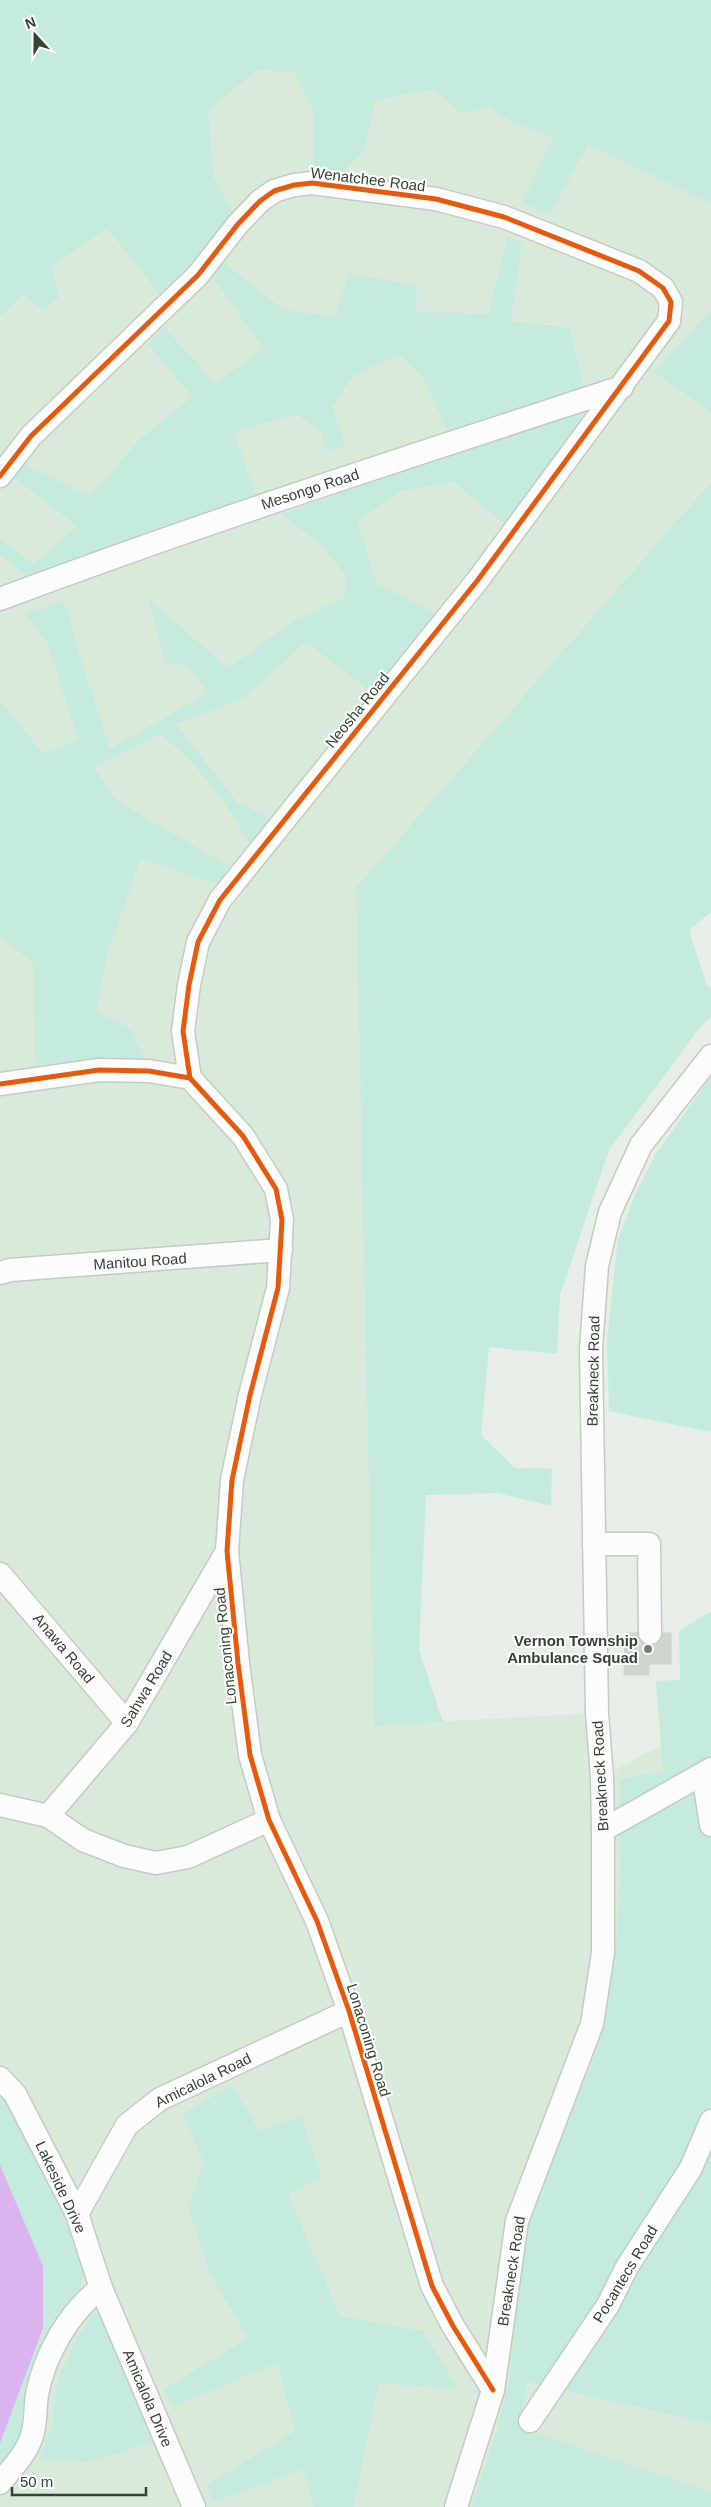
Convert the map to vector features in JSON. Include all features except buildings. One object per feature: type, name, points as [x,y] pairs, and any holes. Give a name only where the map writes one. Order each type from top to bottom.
[{"type":"street","name":"Wenatchee Road","points":[[0,476],[31,436],[198,275],[238,224],[260,201],[274,191],[294,185],[312,183],[436,199],[496,214],[639,271],[663,288],[671,302],[669,321],[622,387]]},
{"type":"street","name":"Mesongo Road","points":[[0,599],[130,550],[260,505],[622,387]]},
{"type":"street","name":"Neosha Road","points":[[190,1078],[183,1031],[189,985],[198,942],[220,900],[477,581],[622,387]]},
{"type":"street","name":"Breakneck Road","points":[[456,2507],[493,2390],[517,2221],[592,2024],[603,1953],[602,1777],[596,1713],[591,1349],[597,1266],[610,1212],[640,1145],[711,1056]]},
{"type":"street","points":[[0,1084],[99,1070],[149,1071],[190,1078]]},
{"type":"street","name":"Lonaconing Road","points":[[190,1078],[243,1136],[276,1189],[282,1220],[278,1288],[250,1395],[232,1480],[228,1551],[238,1662],[250,1755],[269,1820],[317,1921],[349,2011],[432,2286],[453,2326],[493,2390]]},
{"type":"street","name":"Manitou Road","points":[[0,1273],[10,1270],[280,1250]]},
{"type":"street","points":[[594,1544],[650,1544],[650,1633]]},
{"type":"street","name":"Sahwa Road","points":[[48,1816],[127,1723],[228,1551]]},
{"type":"street","name":"Anawa Road","points":[[0,1574],[127,1723]]},
{"type":"street","points":[[603,1830],[707,1772],[711,1825]]},
{"type":"street","points":[[0,1805],[48,1816],[83,1840],[124,1856],[156,1863],[195,1854],[269,1820]]},
{"type":"street","name":"Amicalola Road","points":[[77,2214],[127,2125],[160,2099],[349,2011]]},
{"type":"street","name":"Lakeside Drive","points":[[0,2078],[15,2094],[77,2214],[102,2288]]},
{"type":"street","name":"Pocantecs Road","points":[[530,2421],[608,2305],[627,2267],[691,2168],[711,2121]]},
{"type":"street","points":[[0,2483],[22,2456],[33,2434],[37,2394],[49,2357],[65,2328],[86,2300],[102,2288]]},
{"type":"street","name":"Amicalola Drive","points":[[102,2288],[194,2507]]},
{"type":"shaded area","points":[[0,0],[711,0],[711,203],[588,145],[550,214],[522,203],[553,137],[515,124],[487,106],[462,114],[434,89],[375,100],[365,149],[344,170],[314,171],[313,110],[294,72],[257,70],[208,111],[213,176],[232,212],[193,269],[162,297],[107,228],[51,267],[59,298],[43,310],[23,294],[0,316]]},
{"type":"shaded area","points":[[367,28],[711,185],[711,482],[356,890],[374,1725],[597,1713],[602,1777],[711,1718],[711,2507],[0,2507],[0,69]]},
{"type":"shaded area","points":[[508,236],[522,243],[511,321],[570,328],[584,388],[450,436],[422,376],[399,355],[354,375],[332,407],[345,446],[327,451],[322,433],[296,414],[234,432],[257,498],[30,578],[0,555],[0,539],[33,564],[77,526],[12,476],[22,464],[90,496],[139,440],[192,397],[148,344],[164,327],[215,383],[264,349],[213,278],[223,262],[284,310],[336,317],[348,274],[417,285],[416,312],[488,314]]},
{"type":"shaded area","points":[[711,305],[711,412],[654,372],[710,311]]},
{"type":"shaded area","points":[[571,411],[588,421],[508,527],[454,482],[400,491],[357,522],[377,584],[439,615],[373,693],[306,642],[245,697],[176,724],[237,802],[270,819],[250,844],[210,784],[187,758],[160,734],[94,767],[116,800],[230,867],[217,884],[141,858],[107,954],[96,1012],[130,1029],[146,1061],[89,1060],[36,1065],[33,963],[0,937],[0,700],[43,754],[78,739],[47,642],[25,614],[64,601],[110,749],[208,693],[188,665],[166,664],[148,598],[228,668],[294,621],[345,597],[345,575],[324,548],[282,514]]},
{"type":"shaded area","points":[[711,482],[711,912],[689,930],[707,986],[711,988],[711,1017],[700,1027],[609,1150],[560,1295],[557,1354],[489,1347],[481,1435],[515,1468],[552,1469],[551,1506],[498,1493],[426,1495],[419,1650],[443,1722],[374,1726],[356,888]]},
{"type":"shaded area","points":[[711,1076],[711,1432],[609,1411],[607,1339],[618,1239],[635,1195],[654,1157]]},
{"type":"shaded area","points":[[711,1611],[711,2420],[709,2423],[528,2382],[518,2427],[711,2492],[711,2507],[471,2507],[493,2443],[506,2393],[513,2344],[516,2292],[522,2242],[537,2194],[594,2056],[611,1988],[620,1884],[620,1779],[663,1771],[656,1681],[680,1680],[679,1631]]},
{"type":"shaded area","points":[[233,2086],[259,2131],[301,2116],[322,2178],[288,2194],[340,2316],[423,2331],[458,2389],[379,2383],[353,2507],[314,2507],[303,2469],[214,2502],[206,2485],[295,2431],[277,2363],[173,2406],[164,2389],[248,2338],[210,2274],[188,2206],[204,2163],[183,2113]]},
{"type":"shaded area","points":[[0,2091],[9,2101],[68,2216],[86,2261],[79,2294],[28,2430],[0,2475],[0,2443],[43,2328],[43,2266],[0,2165]]},
{"type":"shaded area","points":[[0,2165],[43,2266],[43,2328],[0,2443]]},
{"type":"shaded area","points":[[96,2313],[109,2321],[156,2439],[126,2451],[88,2462],[39,2459],[53,2423],[57,2380],[80,2333]]},
{"type":"cycle path","points":[[0,476],[31,436],[198,275],[238,224],[260,201],[274,191],[294,185],[312,183],[436,199],[504,217],[639,271],[663,288],[671,302],[669,321],[477,581],[220,900],[198,942],[189,985],[183,1031],[190,1078]]},
{"type":"cycle path","points":[[0,1084],[99,1070],[149,1071],[190,1078],[243,1136],[276,1189],[282,1220],[278,1288],[250,1395],[232,1480],[227,1551],[238,1663],[250,1755],[269,1820],[317,1921],[349,2011],[432,2286],[453,2326],[493,2390]]},
{"type":"place","name":"Vernon Township Ambulance Squad","points":[[648,1649]]}]
